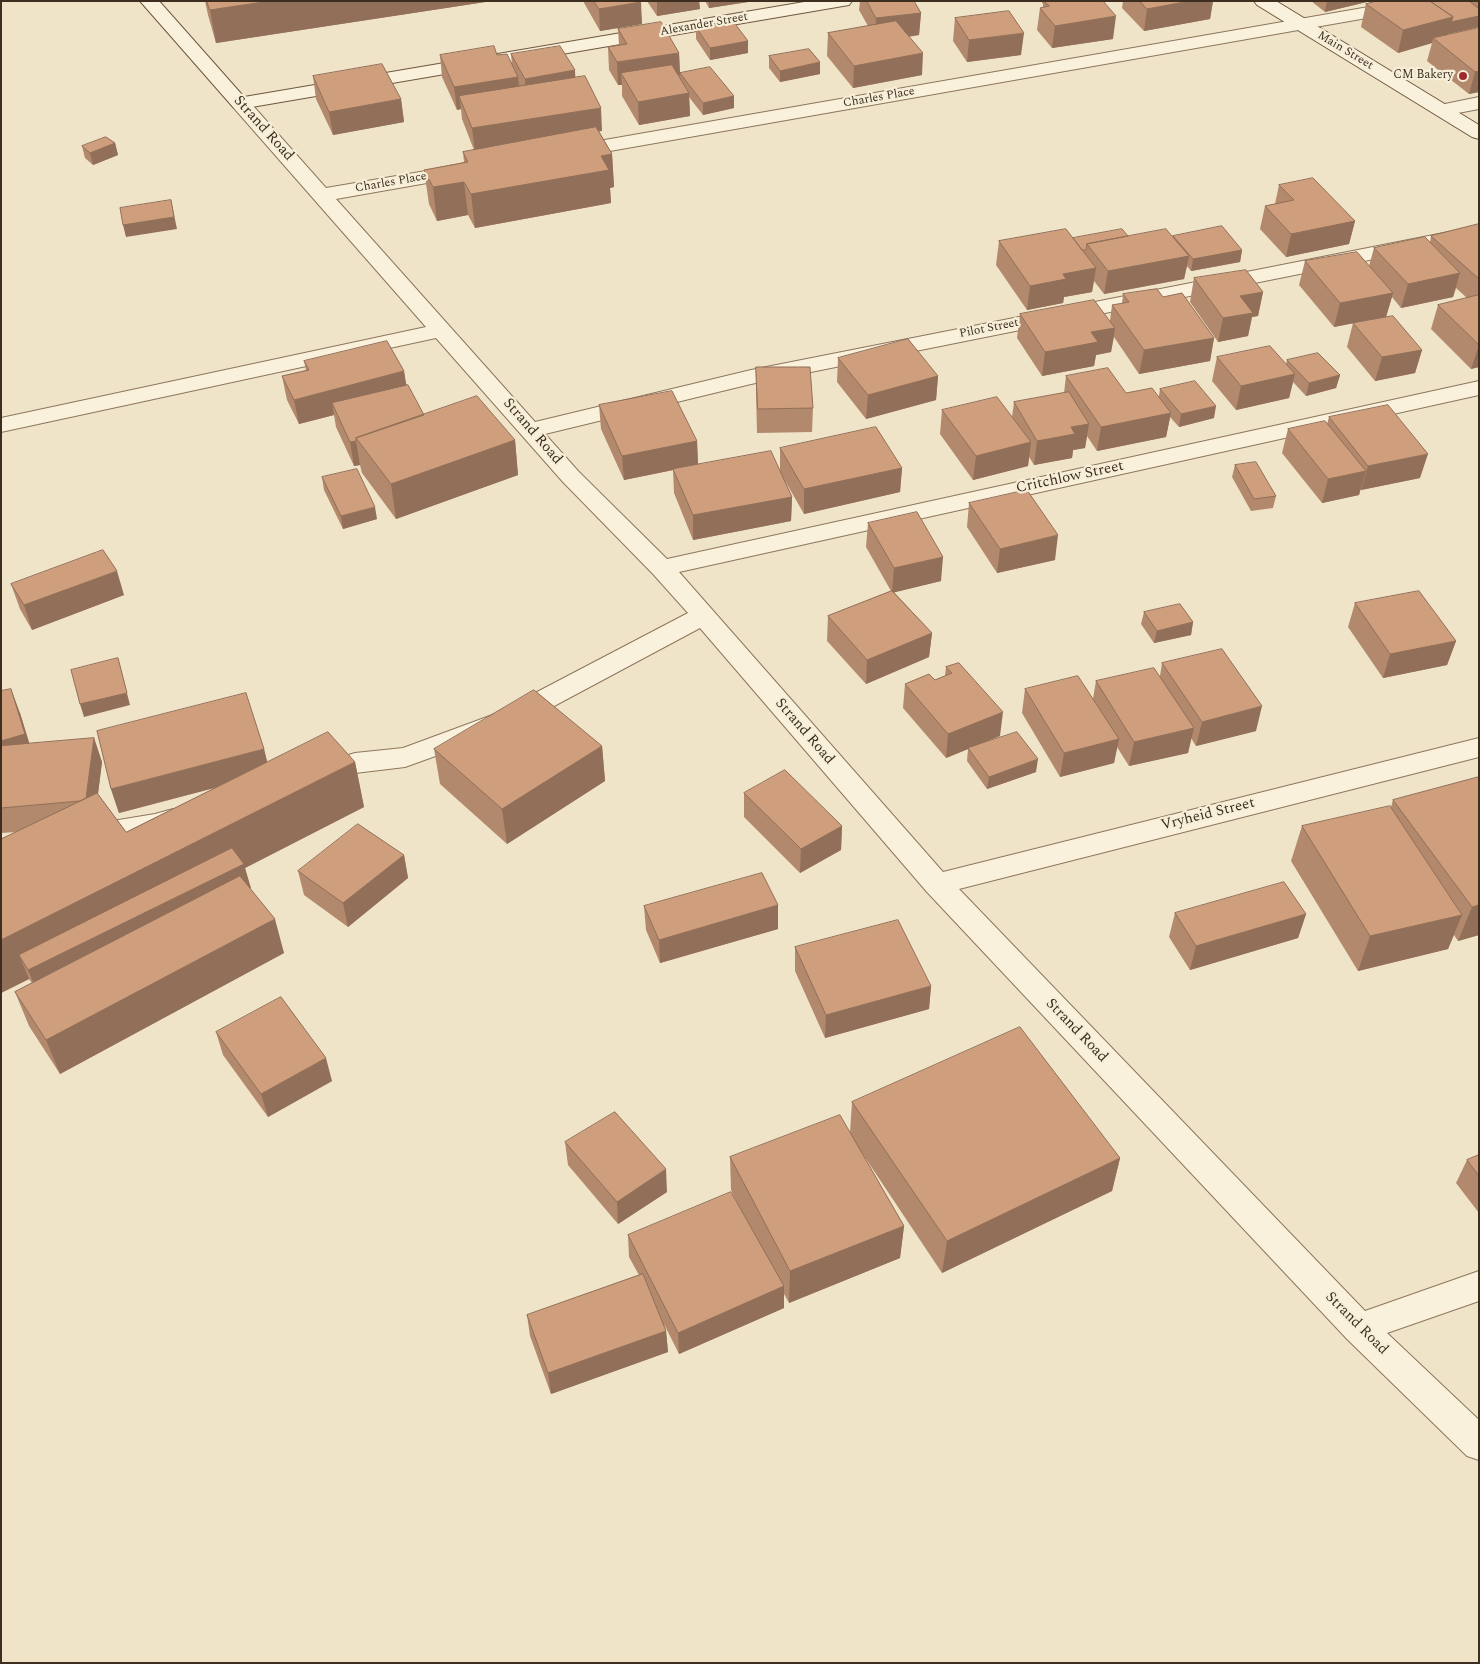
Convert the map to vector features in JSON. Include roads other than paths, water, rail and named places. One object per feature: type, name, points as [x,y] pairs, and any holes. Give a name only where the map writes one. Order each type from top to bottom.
[{"type":"street","name":"Strand Road","points":[[149,1],[532,430],[571,477],[662,568],[937,884],[1358,1328],[1479,1444]]},
{"type":"street","name":"Alexander Street","points":[[240,103],[843,1]]},
{"type":"street","name":"Main Street","points":[[1263,1],[1479,133]]},
{"type":"street","name":"Charles Place","points":[[548,156],[1435,1]]},
{"type":"street","points":[[1442,110],[1479,104]]},
{"type":"street","name":"Charles Place","points":[[322,195],[479,168]]},
{"type":"street","name":"Pilot Street","points":[[532,430],[751,377],[1479,232]]},
{"type":"street","points":[[1,425],[442,330]]},
{"type":"street","name":"Critchlow Street","points":[[662,568],[1479,388]]},
{"type":"street","points":[[298,781],[355,763],[405,757],[504,721],[703,616]]},
{"type":"street","name":"Vryheid Street","points":[[937,884],[1479,746]]},
{"type":"street","points":[[60,840],[155,824],[193,812]]},
{"type":"street","points":[[1358,1328],[1479,1286]]},
{"type":"place","name":"CM Bakery","points":[[1463,76]]}]
